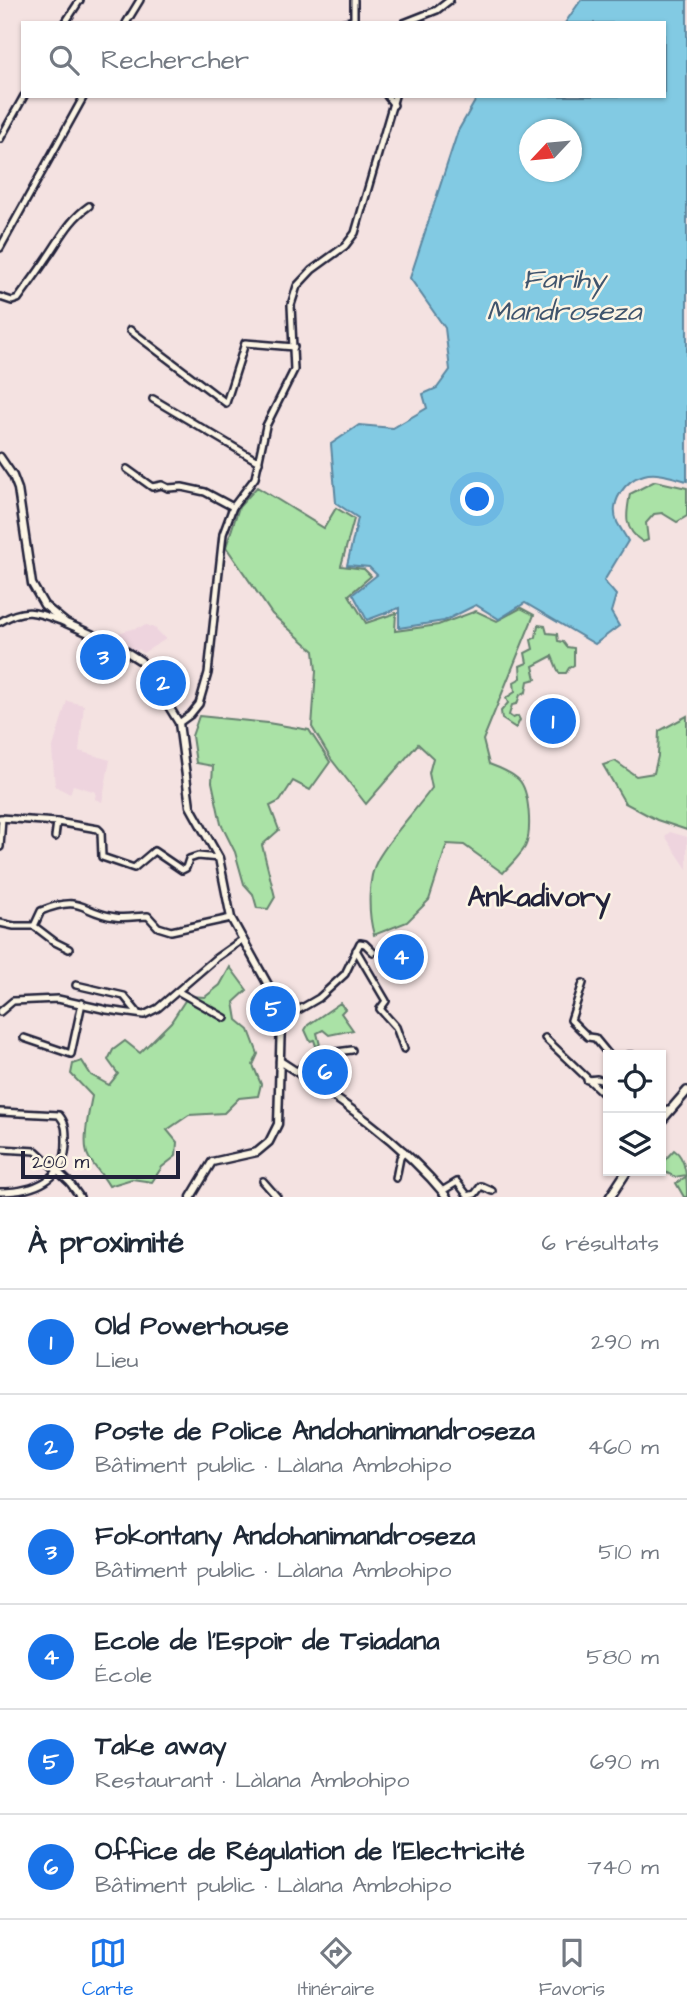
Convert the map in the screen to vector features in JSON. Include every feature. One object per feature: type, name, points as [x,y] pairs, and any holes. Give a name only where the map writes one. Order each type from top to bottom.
[{"type":"main road","points":[[666,1109],[687,1091]]},
{"type":"main road","points":[[610,1197],[624,1176]]},
{"type":"street","points":[[66,21],[80,0]]},
{"type":"street","points":[[127,21],[140,0]]},
{"type":"street","points":[[354,0],[354,21]]},
{"type":"street","points":[[409,21],[437,10],[450,0]]},
{"type":"street","points":[[0,139],[23,98]]},
{"type":"street","points":[[0,248],[82,98]]},
{"type":"street","points":[[389,98],[394,105]]},
{"type":"street","points":[[179,723],[199,705],[204,691],[223,534],[233,507],[255,478],[266,426],[294,370],[291,305],[298,286],[312,270],[345,246],[355,233],[395,98]]},
{"type":"street","points":[[0,297],[12,301],[18,299],[48,257],[65,227],[75,215],[89,206]]},
{"type":"street","points":[[130,330],[226,403],[245,343],[293,347]]},
{"type":"street","points":[[153,399],[259,462]]},
{"type":"street","points":[[0,457],[18,489],[32,584],[44,604],[66,623]]},
{"type":"street","points":[[127,469],[152,486],[182,487],[205,492],[233,507]]},
{"type":"street","points":[[0,622],[21,611],[36,611],[116,645],[141,661],[179,723],[190,806],[219,858],[232,918],[277,1001],[281,1020],[278,1124],[269,1142],[257,1152],[212,1162],[191,1197]]},
{"type":"street","points":[[0,847],[1,818],[57,822],[98,829],[101,832],[103,859],[134,868],[154,851],[182,870],[193,857],[219,858]]},
{"type":"street","points":[[55,837],[57,822]]},
{"type":"street","points":[[34,926],[41,911],[60,904],[79,903],[115,917],[148,916],[158,927],[172,931],[232,918]]},
{"type":"street","points":[[0,923],[34,926],[69,949]]},
{"type":"street","points":[[0,1012],[13,1002],[58,999],[144,1015],[179,992],[216,958],[243,939]]},
{"type":"street","points":[[281,1020],[319,998],[345,974],[362,943],[373,952]]},
{"type":"street","points":[[356,950],[386,1001],[380,1009],[396,1027],[404,1049]]},
{"type":"street","points":[[583,983],[571,1020],[588,1037],[595,1038],[605,1050]]},
{"type":"street","points":[[76,985],[124,996],[137,1012]]},
{"type":"street","points":[[179,992],[225,1018]]},
{"type":"street","points":[[24,1038],[71,1054],[82,1003]]},
{"type":"street","points":[[545,1038],[603,1094]]},
{"type":"street","points":[[296,1071],[328,1053],[352,1050]]},
{"type":"street","points":[[280,1061],[351,1107],[404,1151],[445,1194],[457,1182],[468,1196],[475,1194],[481,1186],[492,1191]]},
{"type":"street","points":[[587,1080],[603,1081]]},
{"type":"street","points":[[0,1112],[59,1115],[65,1126],[66,1150],[58,1170],[42,1183],[28,1190],[0,1192]]},
{"type":"street","points":[[0,1149],[36,1151],[58,1170],[80,1197]]},
{"type":"street","points":[[396,1178],[404,1151]]},
{"type":"street","points":[[263,1181],[277,1197]]},
{"type":"shaded area","points":[[147,625],[156,629],[166,639],[143,653],[139,649],[136,652],[115,637],[121,632]]},
{"type":"shaded area","points":[[67,701],[84,705],[79,751],[110,760],[102,802],[95,799],[96,792],[73,785],[70,794],[55,786],[52,750]]},
{"type":"shaded area","points":[[670,832],[687,837],[687,869],[665,836]]},
{"type":"green space","points":[[655,481],[687,488],[687,516],[677,522],[662,513],[654,514],[646,523],[648,540],[643,542],[629,527],[630,494]]},
{"type":"green space","points":[[257,487],[324,528],[336,508],[354,519],[341,566],[364,569],[371,576],[349,595],[366,623],[396,613],[395,631],[438,625],[476,611],[497,621],[521,608],[534,615],[483,740],[489,764],[518,779],[525,792],[529,822],[525,847],[503,873],[464,845],[447,844],[429,900],[407,922],[374,935],[370,896],[374,867],[390,841],[432,788],[429,773],[433,758],[418,744],[366,804],[331,759],[312,727],[316,671],[314,651],[272,614],[226,547],[239,507]]},
{"type":"green space","points":[[538,625],[545,626],[547,633],[557,634],[558,641],[567,647],[574,648],[574,665],[566,673],[559,673],[552,656],[533,666],[536,679],[528,681],[526,692],[520,695],[517,704],[512,705],[509,715],[513,718],[518,716],[520,720],[516,728],[502,719],[501,711],[508,703],[506,698],[515,692],[514,682],[521,678],[520,666],[527,663],[525,653],[533,649],[531,640],[536,637]]},
{"type":"green space","points":[[199,716],[309,730],[330,762],[310,790],[293,781],[280,801],[270,806],[279,830],[262,845],[275,897],[268,909],[257,908],[253,894],[244,884],[235,852],[221,824],[212,782],[213,766],[196,763],[192,736]]},
{"type":"green space","points":[[687,716],[687,830],[657,820],[625,803],[603,765],[615,761],[636,776],[654,773],[659,731]]},
{"type":"green space","points":[[230,967],[247,990],[234,1002],[237,1020],[249,1030],[258,1054],[253,1065],[261,1084],[258,1096],[239,1098],[224,1113],[189,1115],[167,1130],[177,1142],[176,1156],[162,1167],[152,1182],[132,1179],[109,1186],[87,1152],[86,1128],[92,1096],[71,1074],[73,1064],[82,1061],[91,1075],[109,1085],[118,1074],[108,1060],[113,1050],[125,1041],[140,1053],[171,1022],[188,996],[205,997],[220,985]]},
{"type":"green space","points":[[340,1003],[345,1009],[341,1013],[353,1030],[329,1035],[323,1030],[317,1033],[320,1045],[316,1046],[314,1040],[310,1041],[305,1030],[308,1025]]},
{"type":"green space","points":[[674,1150],[682,1159],[686,1175],[675,1177],[666,1172],[666,1159]]},
{"type":"green space","points":[[686,1177],[687,1197],[684,1197],[676,1183]]},
{"type":"water","name":"Farihy Mandroseza","points":[[581,0],[687,0],[687,481],[649,474],[637,478],[620,493],[615,514],[628,541],[604,581],[616,595],[611,612],[619,626],[595,644],[525,603],[499,619],[476,605],[444,621],[399,628],[399,608],[367,620],[353,594],[377,575],[369,567],[347,565],[358,518],[336,503],[331,444],[359,425],[393,428],[427,408],[423,394],[437,388],[450,370],[445,328],[410,278],[458,131],[477,98],[666,98],[666,21],[566,21]]},
{"type":"place","name":"Fokontany Andohanimandroseza","points":[[103,657]]},
{"type":"place","name":"Poste de Police Andohanimandroseza","points":[[163,683]]},
{"type":"place","name":"Old Powerhouse","points":[[553,721]]},
{"type":"place","name":"Ecole de l'Espoir de Tsiadana","points":[[401,957]]},
{"type":"place","name":"Take away","points":[[273,1009]]},
{"type":"place","name":"Office de Régulation de l'Electricité","points":[[325,1072]]},
{"type":"district","name":"Ankadivory","points":[[539,897]]}]
